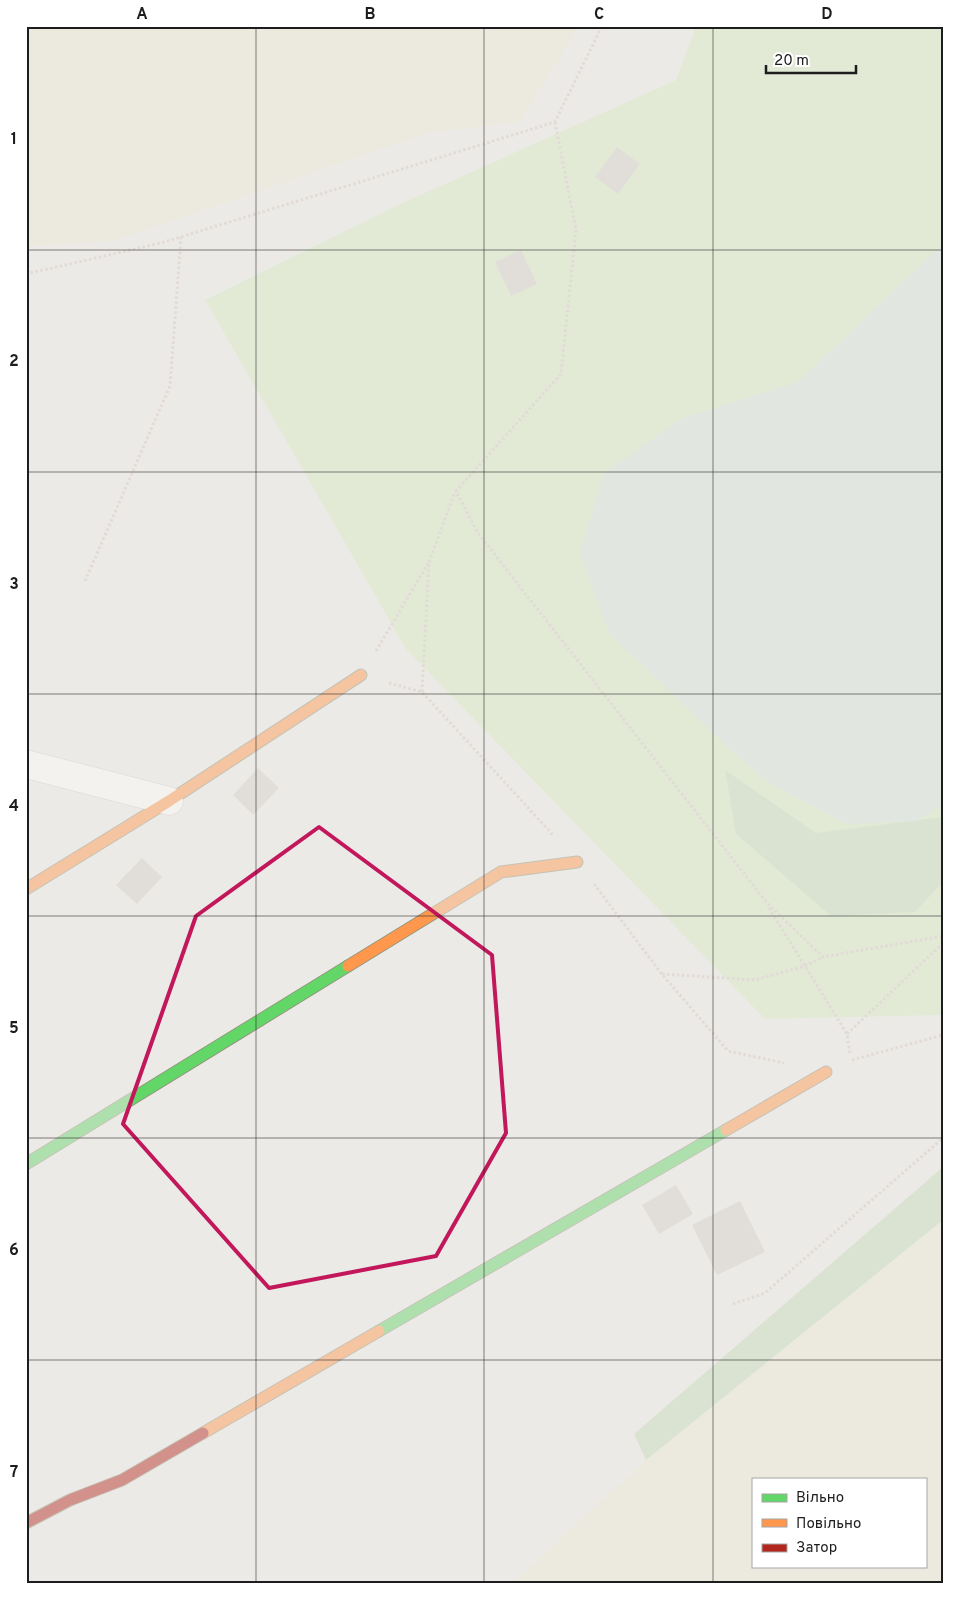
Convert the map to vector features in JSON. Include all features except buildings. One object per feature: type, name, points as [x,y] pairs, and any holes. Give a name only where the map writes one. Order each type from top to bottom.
[{"type":"street","points":[[26,889],[169,800],[361,675]]},
{"type":"street","points":[[26,764],[169,800]]},
{"type":"street","points":[[26,1164],[501,872],[577,862]]},
{"type":"street","points":[[26,1523],[70,1500],[122,1480],[826,1072]]},
{"type":"path","points":[[361,675],[429,562],[456,491],[560,374],[576,230],[554,122],[602,26]]},
{"type":"path","points":[[26,272],[40,271],[161,244],[554,122]]},
{"type":"path","points":[[85,581],[170,386],[181,237]]},
{"type":"path","points":[[456,491],[478,533],[767,903],[847,1034],[851,1060],[943,1035]]},
{"type":"path","points":[[422,692],[429,562]]},
{"type":"path","points":[[767,903],[823,957]]},
{"type":"path","points":[[661,974],[755,980],[805,966],[823,957],[943,936]]},
{"type":"path","points":[[847,1034],[943,943]]},
{"type":"path","points":[[733,1304],[765,1293],[943,1138]]},
{"type":"highlighted area","points":[[319,827],[492,955],[506,1133],[436,1256],[269,1288],[123,1124],[196,916]]},
{"type":"green space","points":[[26,26],[580,26],[519,122],[429,133],[113,241],[26,246]]},
{"type":"green space","points":[[696,26],[943,26],[943,1015],[765,1019],[406,649],[205,300],[398,205],[676,80]]},
{"type":"green space","points":[[725,770],[816,833],[943,817],[943,882],[915,912],[831,916],[736,834]]},
{"type":"green space","points":[[943,1167],[943,1220],[646,1460],[634,1434]]},
{"type":"green space","points":[[943,1220],[943,1584],[511,1584],[646,1460]]},
{"type":"shaded area","points":[[943,244],[943,804],[917,821],[847,824],[771,784],[731,750],[609,633],[580,553],[604,473],[683,418],[798,382]]},
{"type":"traffic: fast","points":[[26,1164],[348,966]]},
{"type":"traffic: fast","points":[[379,1331],[726,1130]]},
{"type":"traffic: slow","points":[[26,889],[169,801],[361,675]]},
{"type":"traffic: slow","points":[[348,966],[501,872],[577,862]]},
{"type":"traffic: slow","points":[[726,1130],[826,1072]]},
{"type":"traffic: slow","points":[[203,1433],[379,1331]]},
{"type":"traffic: jam","points":[[26,1523],[70,1500],[122,1480],[203,1433]]}]
